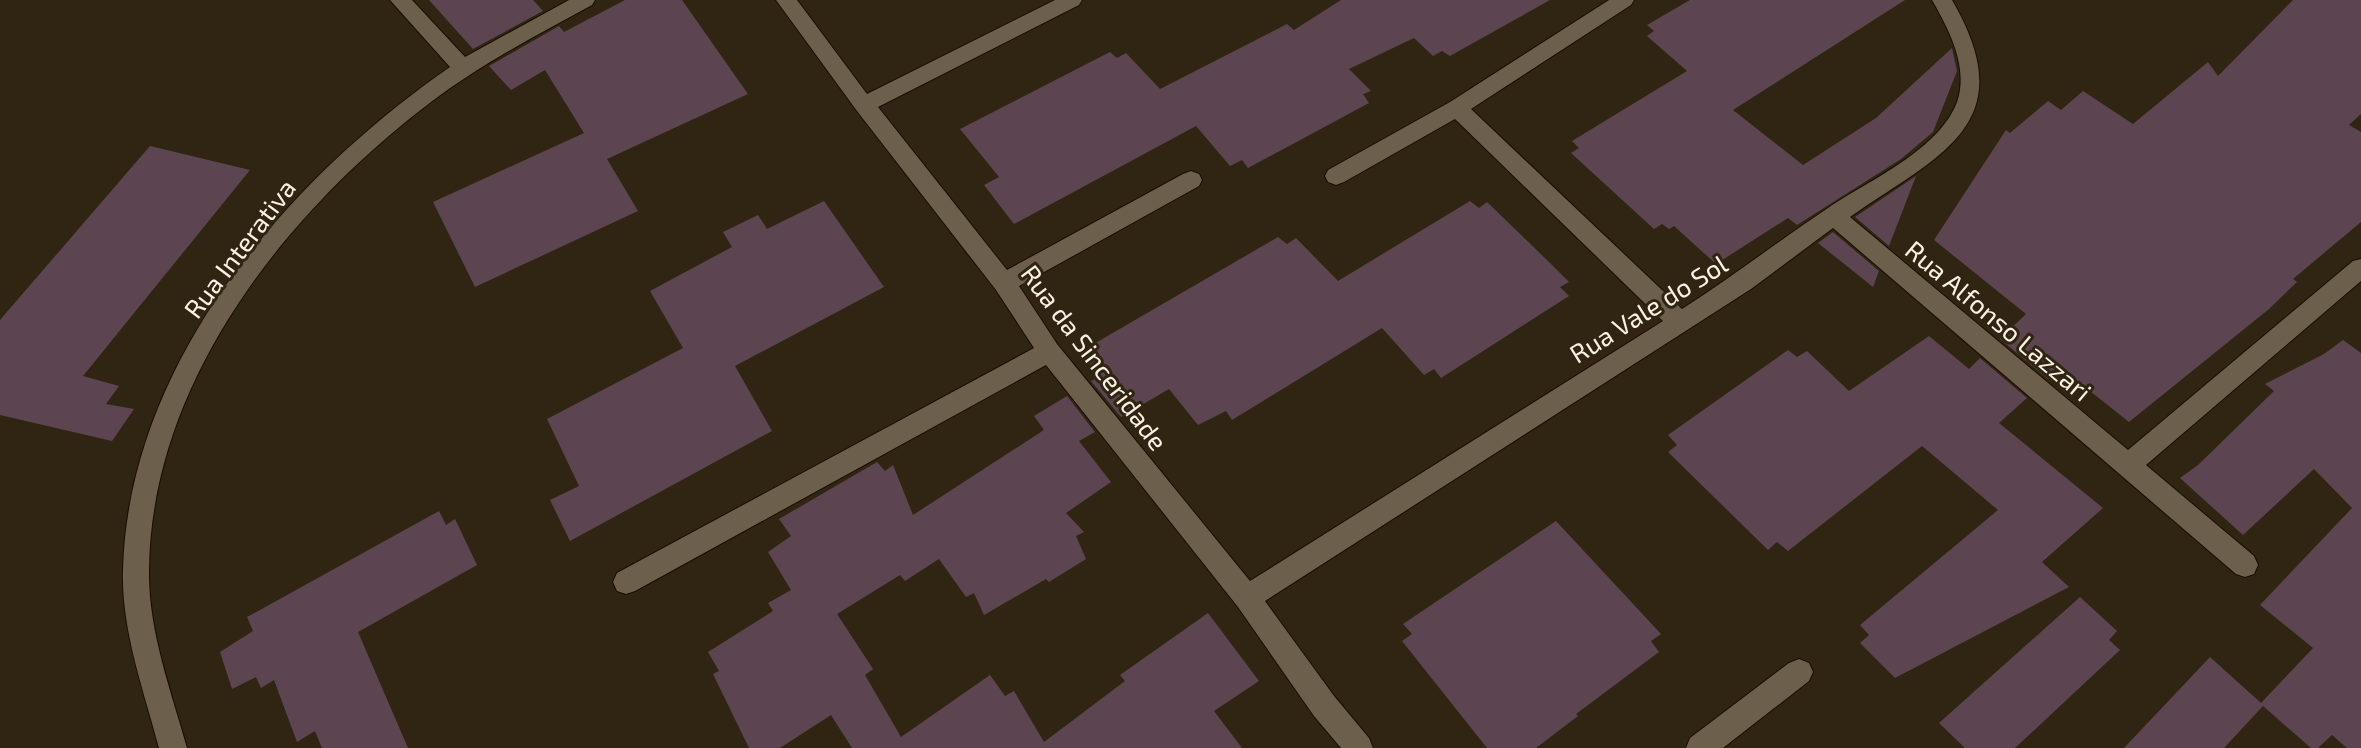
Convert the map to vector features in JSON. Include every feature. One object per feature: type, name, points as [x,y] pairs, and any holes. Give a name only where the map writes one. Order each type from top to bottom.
[{"type":"street","points":[[400,0],[463,68]]},
{"type":"street","name":"Rua Interativa","points":[[173,748],[147,648],[136,574],[142,507],[156,443],[183,376],[226,305],[312,197],[360,148],[463,68],[585,0]]},
{"type":"street","name":"Rua da Sinceridade","points":[[786,0],[1004,283],[1049,351],[1247,598],[1324,706],[1359,748]]},
{"type":"street","points":[[864,105],[1072,0]]},
{"type":"street","points":[[1336,176],[1457,108],[1624,0]]},
{"type":"street","name":"Rua Vale do Sol","points":[[1247,598],[1745,281],[1833,215],[1921,159],[1950,132],[1967,106],[1971,83],[1967,50],[1942,0]]},
{"type":"street","points":[[1457,108],[1679,321]]},
{"type":"street","points":[[1004,283],[1191,180]]},
{"type":"street","name":"Rua Alfonso Lazzari","points":[[1833,215],[2245,565]]},
{"type":"street","points":[[2127,466],[2361,268]]},
{"type":"street","points":[[626,582],[1049,351]]},
{"type":"street","points":[[1700,748],[1799,672]]},
{"type":"building","points":[[429,0],[533,0],[543,11],[473,49]]},
{"type":"building","points":[[625,0],[682,0],[748,94],[607,159],[638,211],[475,287],[433,202],[584,133],[545,70],[511,90],[489,66],[559,26],[564,32]]},
{"type":"building","points":[[1341,0],[1550,0],[1450,56],[1442,51],[1433,56],[1414,38],[1349,69],[1371,91],[1363,94],[1369,103],[1248,168],[1242,160],[1230,166],[1196,126],[1014,224],[984,185],[999,177],[960,129],[1110,52],[1117,58],[1126,53],[1160,89],[1287,24],[1294,30]]},
{"type":"building","points":[[1690,0],[1905,0],[1733,110],[1803,165],[1876,118],[1952,48],[1957,71],[1933,132],[1901,159],[1797,225],[1788,218],[1716,264],[1674,226],[1669,229],[1662,224],[1654,229],[1571,153],[1579,148],[1572,141],[1687,71],[1647,36],[1654,31],[1647,25]]},
{"type":"building","points":[[2293,0],[2361,0],[2361,114],[2349,125],[2361,132],[2361,222],[2293,279],[2297,282],[2269,309],[2129,422],[2061,368],[2048,379],[2000,339],[2026,314],[1934,240],[2006,130],[2010,133],[2048,101],[2061,110],[2083,91],[2133,124],[2208,62],[2218,76]]},
{"type":"building","points":[[150,146],[250,170],[83,376],[119,386],[106,404],[134,409],[112,441],[0,415],[0,320]]},
{"type":"building","points":[[1916,176],[1889,246],[1855,217]]},
{"type":"building","points":[[824,201],[884,287],[735,366],[772,431],[570,541],[550,500],[579,486],[547,419],[683,348],[650,291],[732,247],[723,232],[758,215],[767,229]]},
{"type":"building","points":[[1470,201],[1479,208],[1487,202],[1569,282],[1560,287],[1569,296],[1441,378],[1434,369],[1424,375],[1382,328],[1232,420],[1226,411],[1198,425],[1169,389],[1121,417],[1091,381],[1099,377],[1080,352],[1278,237],[1287,244],[1296,238],[1338,281]]},
{"type":"building","points":[[1833,232],[1879,271],[1873,287],[1818,243]]},
{"type":"building","points":[[1929,336],[1969,369],[1980,358],[2027,398],[1999,423],[2103,508],[2042,562],[2069,587],[1895,678],[1860,643],[1869,635],[1860,625],[1998,510],[1922,446],[1788,551],[1777,542],[1768,550],[1668,452],[1677,445],[1668,435],[1788,350],[1797,357],[1807,351],[1849,391]]},
{"type":"building","points":[[2343,340],[2361,353],[2361,748],[2347,748],[2332,735],[2318,748],[2311,748],[2263,706],[2224,748],[2124,748],[2210,657],[2261,703],[2313,648],[2260,605],[2352,508],[2314,469],[2243,535],[2180,478],[2198,465],[2274,391],[2265,384],[2324,354]]},
{"type":"building","points":[[1067,396],[1095,432],[1079,441],[1111,482],[1066,513],[1084,532],[1076,536],[1086,559],[984,615],[974,593],[966,597],[939,559],[905,581],[900,575],[837,614],[873,669],[865,675],[901,737],[990,675],[1005,696],[1014,691],[1044,742],[1125,681],[1120,675],[1208,613],[1259,681],[1214,711],[1242,748],[852,748],[831,715],[780,748],[749,748],[713,674],[719,671],[708,652],[773,611],[768,603],[791,590],[768,552],[791,536],[779,519],[877,462],[885,471],[893,465],[913,515],[1044,430],[1034,416]]},
{"type":"building","points":[[439,511],[446,525],[455,519],[477,565],[358,632],[408,748],[322,748],[315,731],[297,742],[274,680],[261,688],[256,677],[232,689],[220,652],[253,631],[247,617]]},
{"type":"building","points":[[1556,521],[1661,634],[1651,641],[1659,652],[1536,748],[1487,748],[1402,641],[1412,634],[1403,624]]},
{"type":"building","points":[[2080,597],[2117,631],[2109,640],[2120,650],[2015,748],[1965,748],[1939,723]]}]
